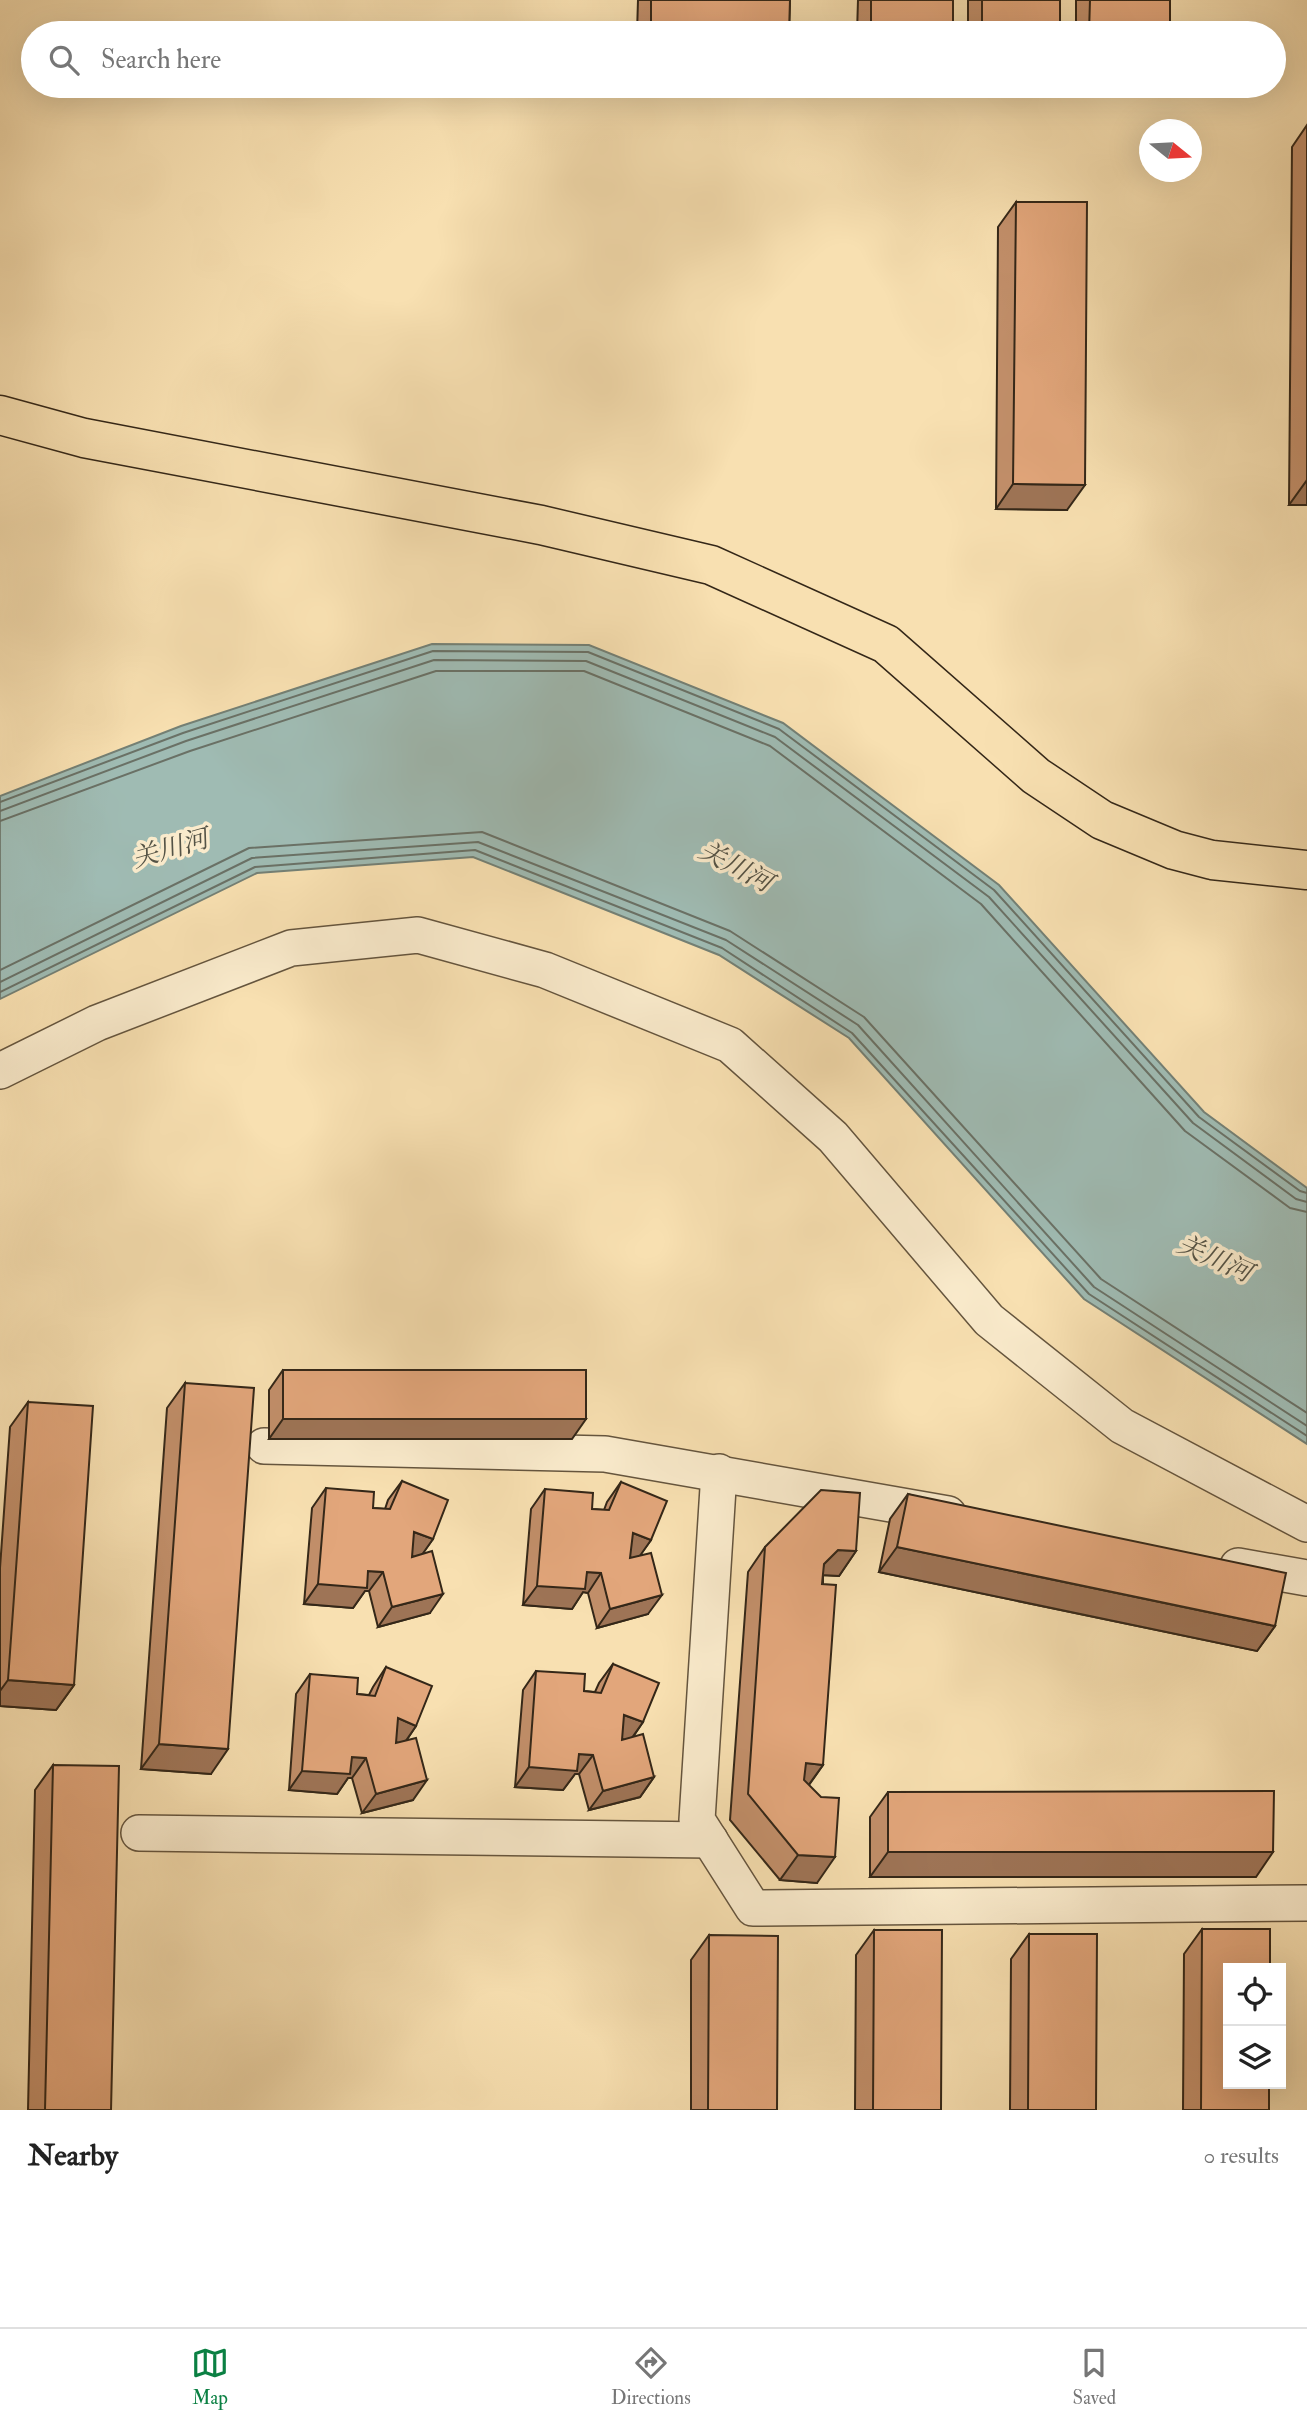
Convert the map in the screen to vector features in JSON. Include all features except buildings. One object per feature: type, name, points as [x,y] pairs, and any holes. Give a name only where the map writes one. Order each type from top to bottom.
[{"type":"main road","points":[[0,415],[84,438],[541,525],[710,565],[886,644],[1036,776],[1102,820],[1138,837],[1200,857],[1251,866],[1307,870]]},
{"type":"street","points":[[0,1071],[97,1024],[291,948],[418,935],[545,970],[730,1045],[833,1137],[989,1320],[1122,1426],[1307,1524]]},
{"type":"street","points":[[264,1447],[605,1454],[979,1519]]},
{"type":"street","points":[[719,1472],[697,1820],[753,1908],[1307,1903]]},
{"type":"street","points":[[1211,1561],[1307,1578]]},
{"type":"street","points":[[139,1833],[710,1840]]},
{"type":"water","name":"关川河","points":[[432,644],[589,645],[783,723],[999,885],[1204,1112],[1307,1188],[1307,1444],[1084,1299],[849,1038],[719,955],[473,857],[257,873],[0,999],[0,796],[181,726]]}]
